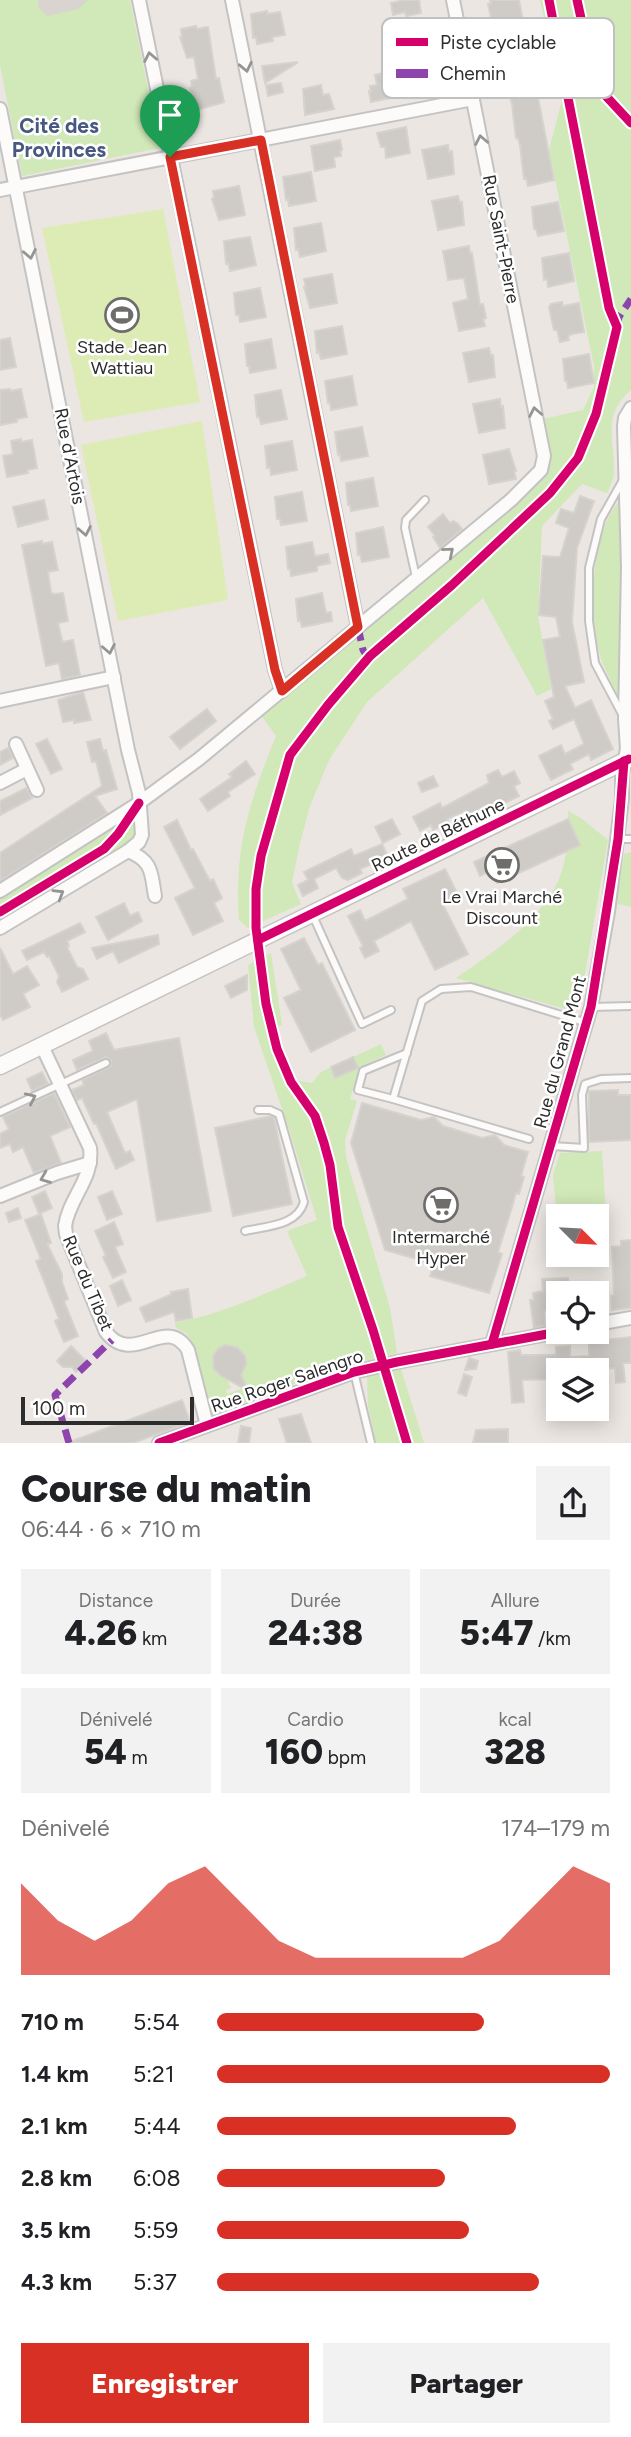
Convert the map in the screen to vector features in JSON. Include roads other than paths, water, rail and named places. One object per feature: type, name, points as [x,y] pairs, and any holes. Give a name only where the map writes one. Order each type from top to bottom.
[{"type":"main road","name":"Route de Béthune","points":[[0,1066],[628,760]]},
{"type":"street","points":[[139,0],[275,670],[282,691]]},
{"type":"street","points":[[232,0],[358,627]]},
{"type":"street","name":"Rue Saint-Pierre","points":[[453,0],[457,18]]},
{"type":"street","points":[[0,190],[473,99]]},
{"type":"street","name":"Rue Saint-Pierre","points":[[417,579],[511,500],[541,470],[544,456],[473,99]]},
{"type":"street","name":"Rue d'Artois","points":[[0,109],[135,775],[142,835],[139,842],[128,851]]},
{"type":"street","name":"Rue du Grand Mont","points":[[492,1344],[587,1023],[624,839],[628,760],[625,719],[628,567],[624,426],[631,408]]},
{"type":"street","points":[[0,891],[139,803],[199,759],[417,579]]},
{"type":"street","points":[[0,701],[114,677]]},
{"type":"street","points":[[16,744],[37,790]]},
{"type":"street","points":[[0,783],[27,769]]},
{"type":"street","points":[[0,929],[128,851],[141,856],[149,866],[155,896]]},
{"type":"street","points":[[0,1196],[90,1163],[90,1148],[42,1046]]},
{"type":"street","name":"Rue du Tibet","points":[[90,1163],[65,1226],[106,1332],[118,1344],[130,1346],[164,1335],[177,1339],[188,1350],[207,1425]]},
{"type":"street","points":[[609,1323],[631,1318]]},
{"type":"street","name":"Rue Roger Salengro","points":[[159,1443],[354,1372],[546,1334]]},
{"type":"lane","points":[[625,719],[595,663],[589,621],[589,568],[601,519],[626,476]]},
{"type":"lane","points":[[417,579],[405,528],[406,520],[425,500]]},
{"type":"lane","points":[[312,914],[362,1024],[391,1010]]},
{"type":"lane","points":[[393,1099],[422,1001],[441,989],[451,986],[471,987],[587,1023]]},
{"type":"lane","points":[[591,1007],[631,1006]]},
{"type":"lane","points":[[407,1054],[363,1071],[358,1090],[529,1139]]},
{"type":"lane","points":[[0,1112],[106,1063]]},
{"type":"lane","points":[[552,1146],[584,1148],[582,1095],[585,1084],[601,1079],[631,1078]]},
{"type":"lane","points":[[245,1231],[294,1219],[301,1212],[304,1202],[279,1114],[270,1110],[258,1110]]},
{"type":"lane","points":[[354,1372],[371,1443]]},
{"type":"place","name":"Stade Jean Wattiau","points":[[122,315]]},
{"type":"place","name":"Le Vrai Marché Discount","points":[[502,865]]},
{"type":"place","name":"Intermarché Hyper","points":[[441,1205]]},
{"type":"district","name":"Cité des Provinces","points":[[59,137]]}]
